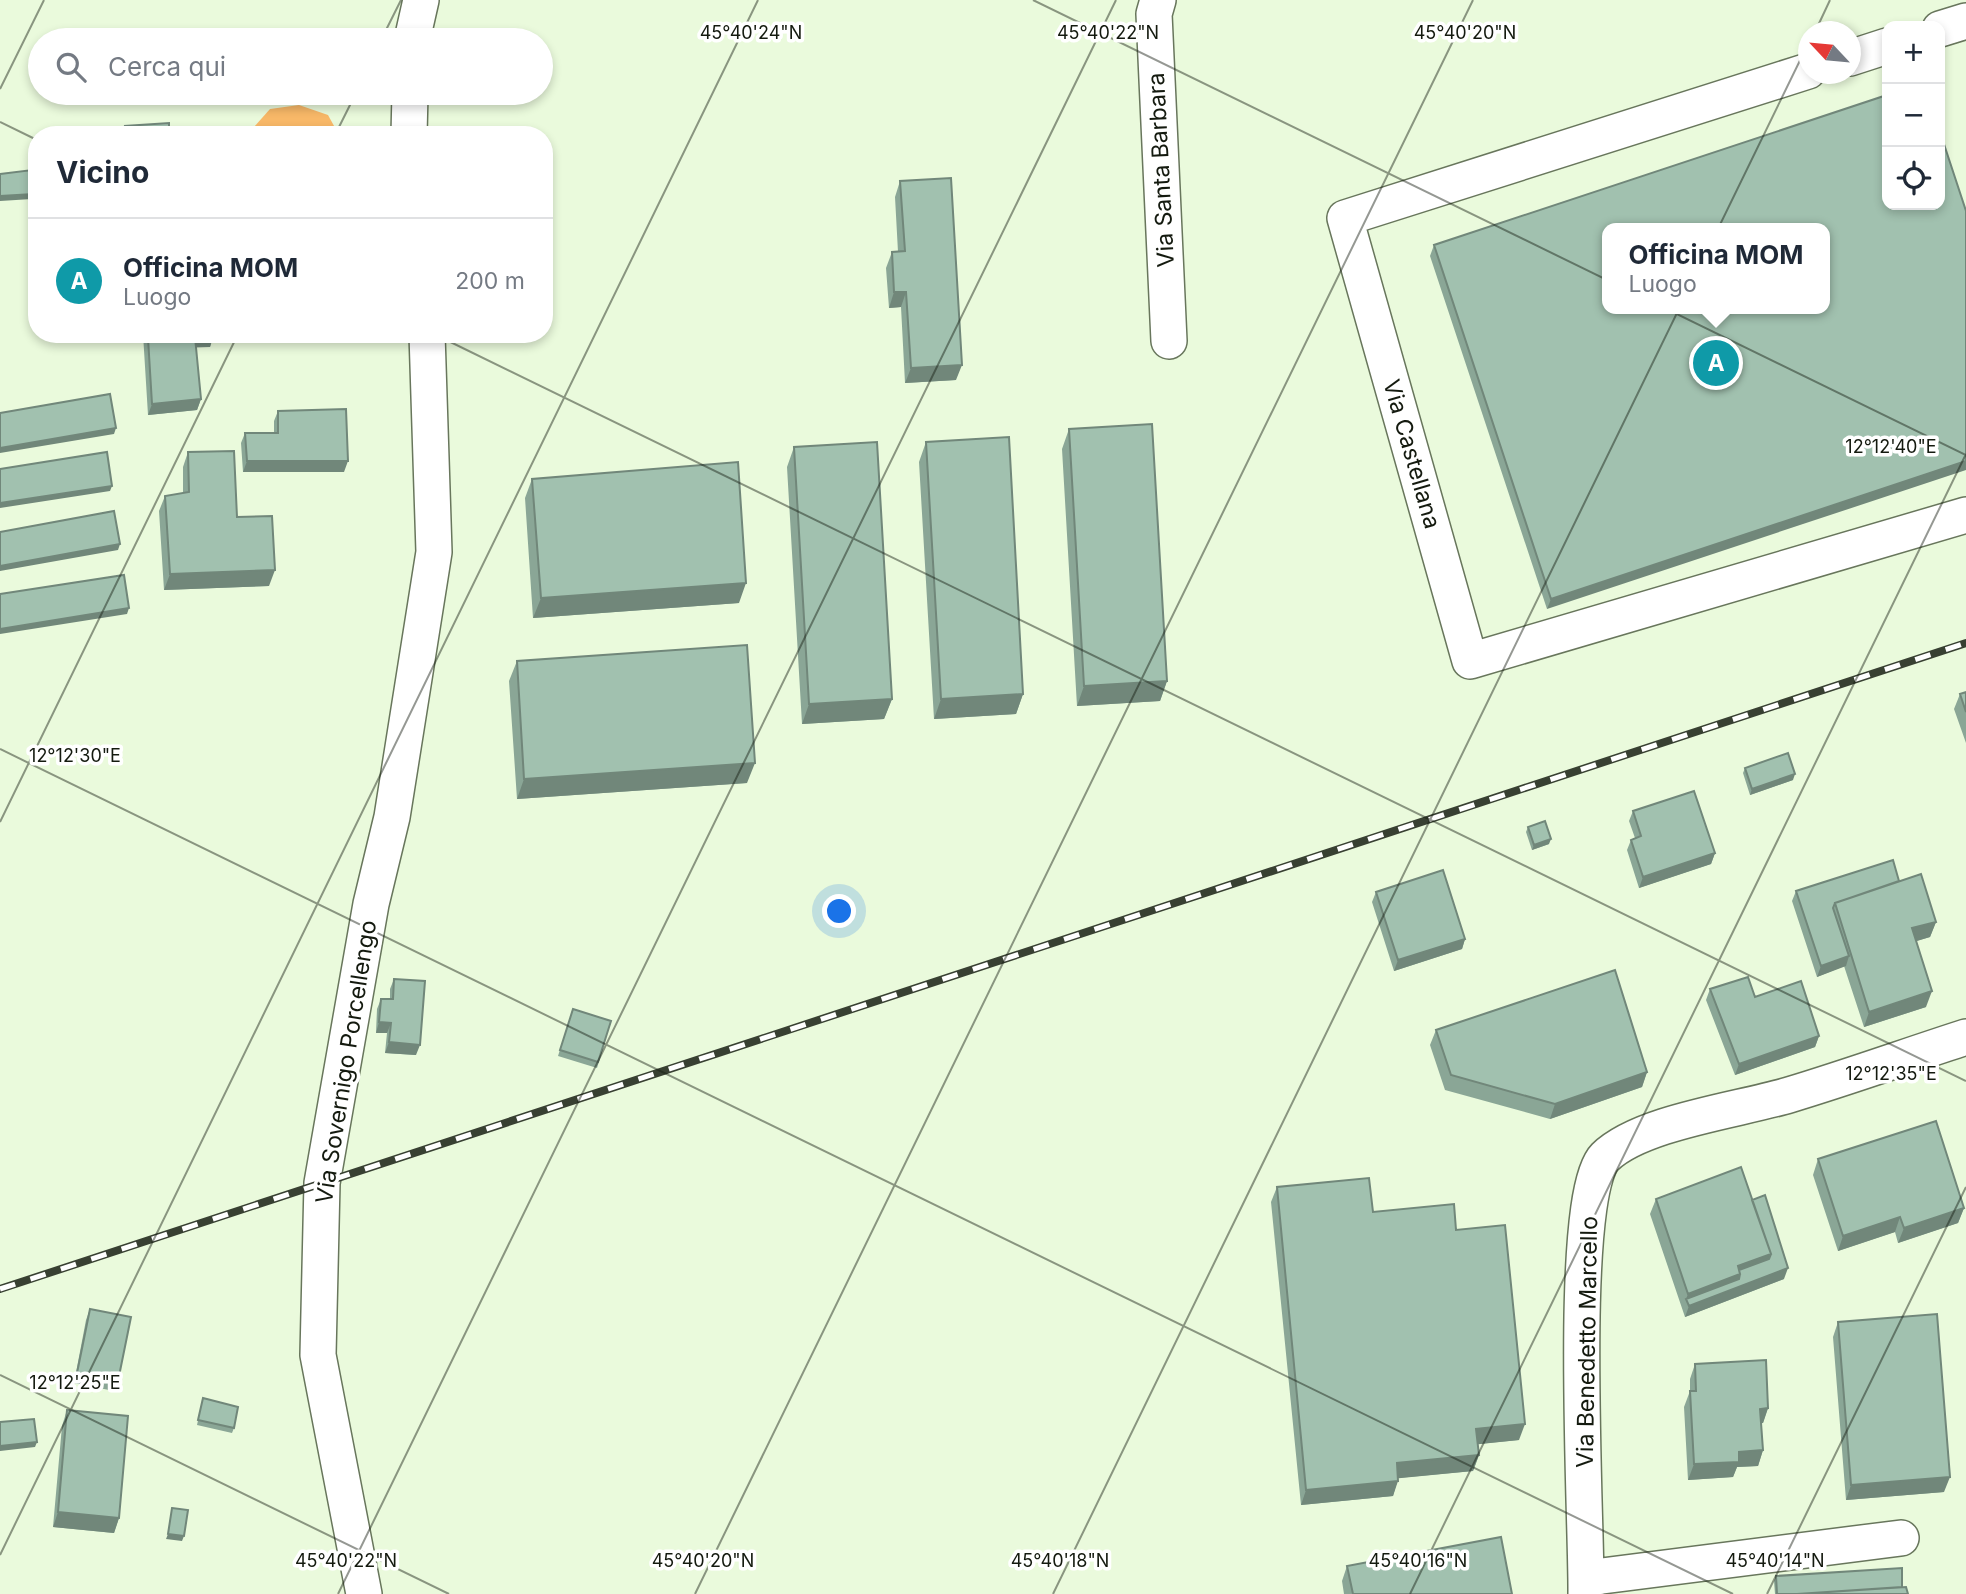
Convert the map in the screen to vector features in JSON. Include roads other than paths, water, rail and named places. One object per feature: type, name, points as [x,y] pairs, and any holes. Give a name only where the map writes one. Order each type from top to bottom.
[{"type":"street","points":[[415,28],[421,0]]},
{"type":"street","name":"Via Santa Barbara","points":[[1158,0],[1154,14],[1157,112],[1169,341]]},
{"type":"street","points":[[1945,27],[1966,21]]},
{"type":"street","points":[[1861,54],[1882,48]]},
{"type":"street","name":"Via Castellana","points":[[1798,74],[1346,218],[1470,661],[1966,515]]},
{"type":"street","points":[[409,126],[410,105]]},
{"type":"street","name":"Via Sovernigo Porcellengo","points":[[364,1594],[318,1355],[322,1183],[371,904],[392,817],[434,552],[427,343]]},
{"type":"street","name":"Via Benedetto Marcello","points":[[1901,1538],[1586,1586],[1582,1400],[1584,1252],[1591,1184],[1604,1158],[1643,1132],[1789,1095],[1966,1037]]},
{"type":"railway","points":[[0,1289],[1966,643]]},
{"type":"place","name":"Officina MOM","points":[[1716,363]]}]
